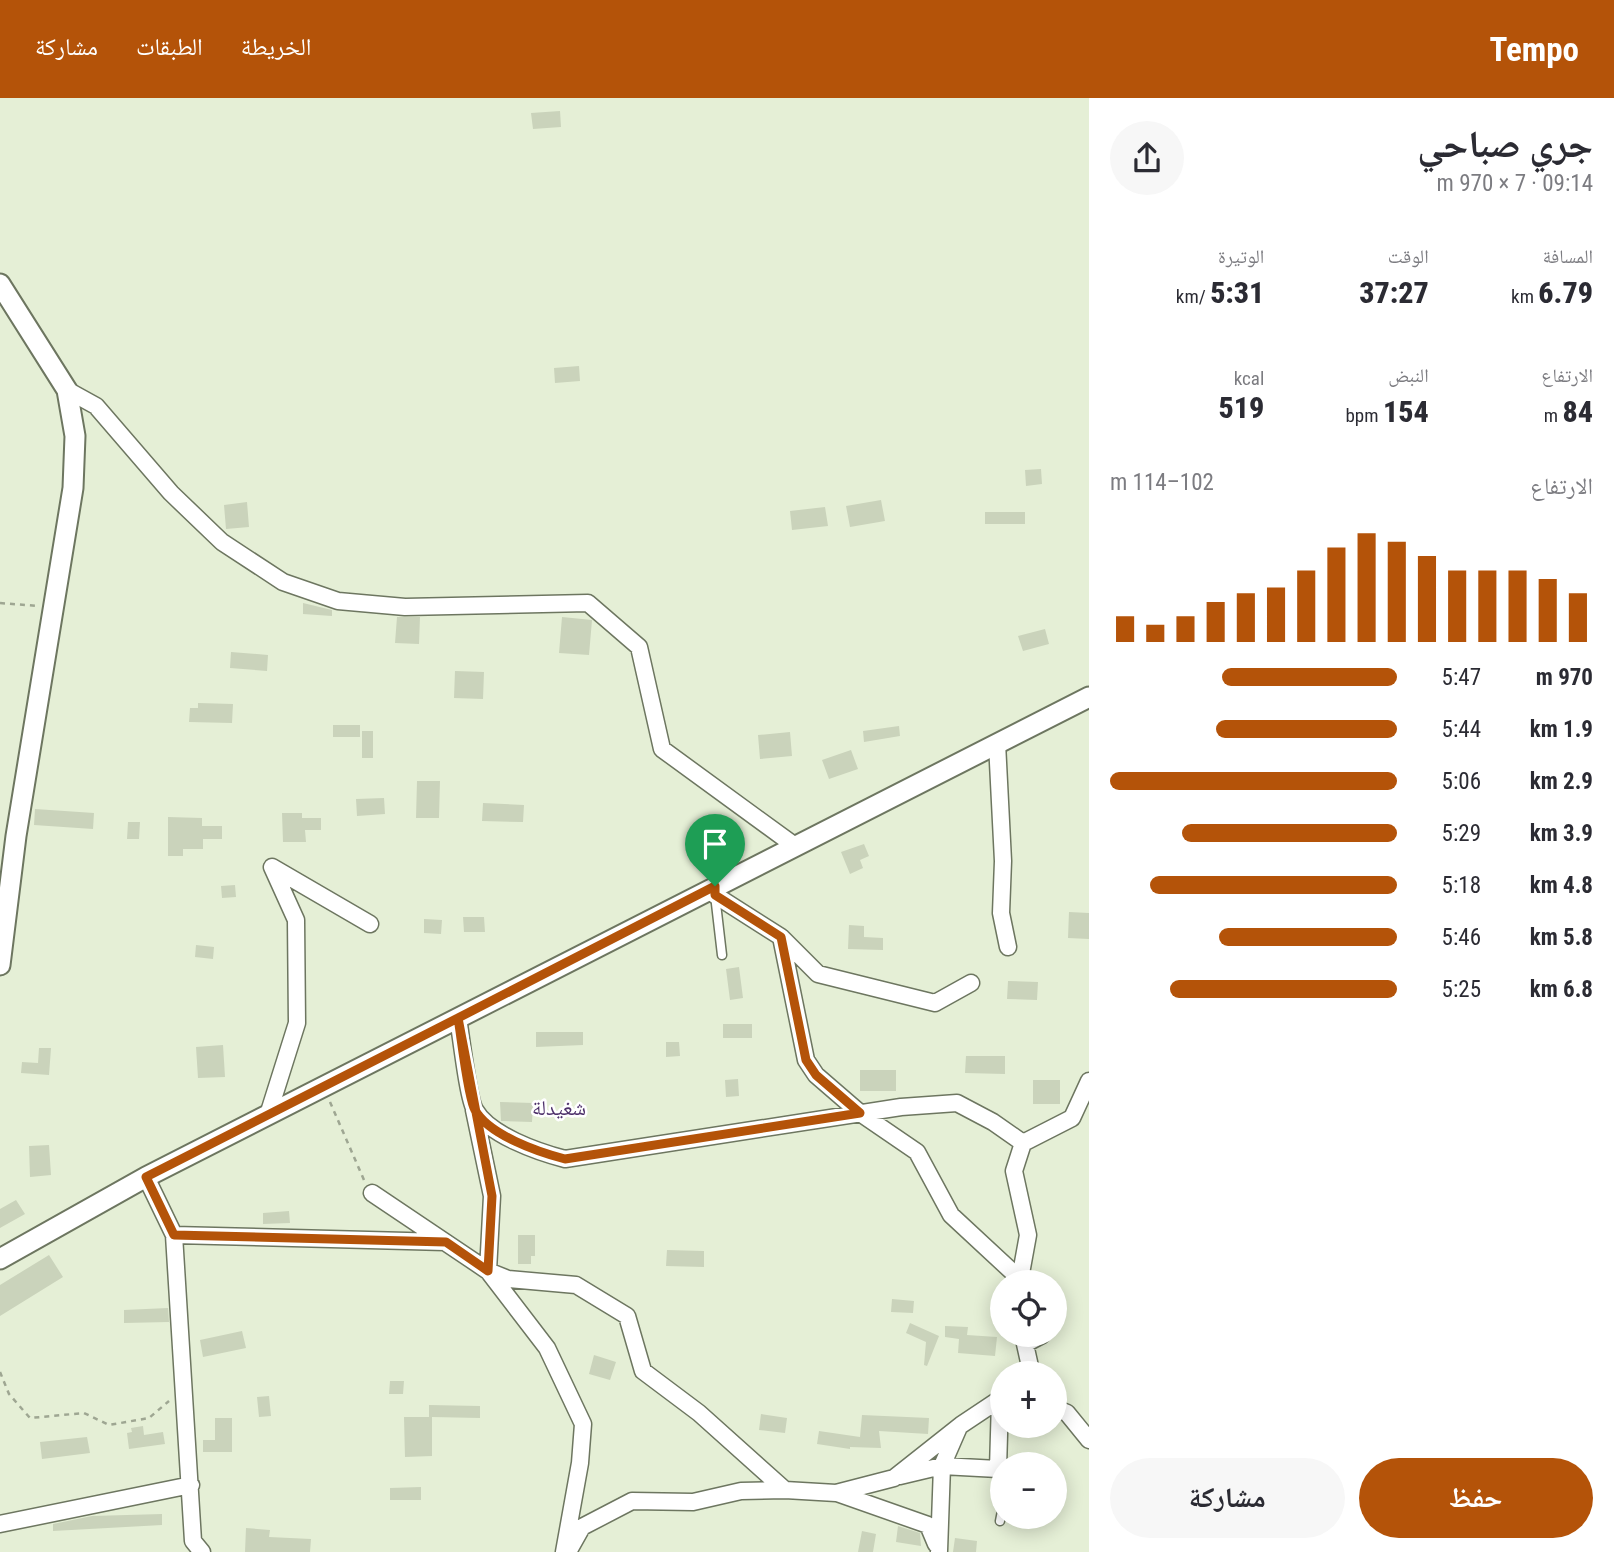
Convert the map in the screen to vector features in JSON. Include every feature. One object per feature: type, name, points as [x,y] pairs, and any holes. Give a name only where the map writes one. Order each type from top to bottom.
[{"type":"street","points":[[0,284],[67,390],[75,436],[73,488],[56,607],[16,836],[0,964]]},
{"type":"street","points":[[67,390],[96,406],[171,494],[222,542],[283,582],[338,601],[405,607],[588,603],[639,647],[662,749],[795,846]]},
{"type":"street","points":[[0,1259],[146,1177],[715,891],[795,846],[1089,697]]},
{"type":"street","points":[[997,743],[1003,861],[1001,913],[1008,947]]},
{"type":"street","points":[[268,1115],[297,1023],[296,920],[272,867],[370,924]]},
{"type":"street","points":[[715,891],[781,937],[818,974],[935,1003],[971,983]]},
{"type":"street","points":[[781,937],[806,1060],[816,1075],[860,1113],[917,1153],[951,1214],[1010,1270]]},
{"type":"street","points":[[458,1018],[492,1196],[488,1271],[547,1348],[583,1424],[580,1463],[566,1552]]},
{"type":"street","points":[[1072,1118],[1089,1081]]},
{"type":"street","points":[[474,1110],[502,1135],[537,1152],[565,1159],[860,1113],[957,1103],[993,1122],[1023,1143]]},
{"type":"street","points":[[1023,1270],[1028,1235],[1014,1171],[1023,1143],[1072,1118],[1089,1117]]},
{"type":"street","points":[[146,1177],[174,1235],[193,1541],[202,1552]]},
{"type":"street","points":[[372,1193],[488,1271],[508,1279],[576,1285],[627,1316],[643,1371],[699,1413],[785,1490]]},
{"type":"street","points":[[174,1235],[446,1242]]},
{"type":"street","points":[[894,1478],[990,1405]]},
{"type":"street","points":[[1067,1413],[1089,1440]]},
{"type":"street","points":[[940,1551],[942,1466],[961,1425]]},
{"type":"street","points":[[836,1493],[942,1466],[990,1473]]},
{"type":"street","points":[[0,1524],[191,1485]]},
{"type":"street","points":[[566,1552],[582,1527],[632,1501],[693,1502],[741,1491],[785,1490],[836,1493],[928,1525],[940,1551]]},
{"type":"lane","points":[[715,891],[722,955]]},
{"type":"path","points":[[0,603],[56,607]]},
{"type":"path","points":[[323,1087],[372,1193]]},
{"type":"path","points":[[0,1371],[9,1394],[30,1419],[84,1413],[109,1425],[149,1419],[184,1387]]},
{"type":"building","points":[[560,111],[561,127],[533,129],[531,113]]},
{"type":"building","points":[[579,366],[580,381],[555,383],[554,368]]},
{"type":"building","points":[[1041,469],[1042,484],[1026,486],[1025,470]]},
{"type":"building","points":[[881,500],[885,521],[850,527],[846,506]]},
{"type":"building","points":[[247,502],[249,527],[226,529],[224,505]]},
{"type":"building","points":[[825,507],[828,526],[792,530],[790,511]]},
{"type":"building","points":[[985,512],[1025,512],[1025,524],[985,524]]},
{"type":"building","points":[[303,603],[332,610],[332,616],[303,614]]},
{"type":"building","points":[[397,617],[420,617],[419,644],[395,643]]},
{"type":"building","points":[[562,617],[592,620],[589,655],[559,653]]},
{"type":"building","points":[[1045,629],[1049,644],[1023,651],[1018,636]]},
{"type":"building","points":[[231,652],[268,655],[267,671],[230,668]]},
{"type":"building","points":[[455,671],[484,672],[483,699],[454,698]]},
{"type":"building","points":[[198,703],[233,704],[232,723],[189,722],[190,708],[198,708]]},
{"type":"building","points":[[333,725],[360,725],[360,737],[333,737]]},
{"type":"building","points":[[899,726],[900,736],[864,742],[863,731]]},
{"type":"building","points":[[362,731],[373,731],[373,758],[362,758]]},
{"type":"building","points":[[790,732],[792,756],[760,759],[758,735]]},
{"type":"building","points":[[851,750],[858,769],[829,779],[822,760]]},
{"type":"building","points":[[417,781],[440,781],[439,818],[416,818]]},
{"type":"building","points":[[384,798],[385,814],[357,816],[356,799]]},
{"type":"building","points":[[483,803],[524,805],[523,822],[482,821]]},
{"type":"building","points":[[35,809],[94,813],[93,829],[34,825]]},
{"type":"building","points":[[282,813],[302,813],[302,818],[321,818],[321,830],[305,830],[306,842],[283,842]]},
{"type":"building","points":[[168,817],[202,818],[202,826],[222,826],[222,839],[203,839],[203,849],[183,849],[183,856],[168,856]]},
{"type":"building","points":[[128,822],[140,822],[139,839],[127,839]]},
{"type":"building","points":[[708,826],[715,837],[696,848],[689,836]]},
{"type":"building","points":[[864,844],[869,856],[860,860],[863,868],[850,874],[841,852]]},
{"type":"building","points":[[235,885],[236,897],[222,898],[221,886]]},
{"type":"building","points":[[1069,912],[1089,913],[1089,939],[1068,938]]},
{"type":"building","points":[[463,917],[484,917],[485,932],[464,932]]},
{"type":"building","points":[[424,919],[442,920],[441,934],[424,933]]},
{"type":"building","points":[[849,925],[864,926],[864,937],[883,938],[883,950],[848,949]]},
{"type":"building","points":[[196,945],[214,947],[213,959],[195,957]]},
{"type":"building","points":[[739,967],[743,998],[730,1000],[726,969]]},
{"type":"building","points":[[1008,981],[1038,982],[1037,1000],[1007,999]]},
{"type":"building","points":[[723,1024],[752,1024],[752,1038],[723,1038]]},
{"type":"building","points":[[536,1032],[583,1032],[583,1045],[536,1047]]},
{"type":"building","points":[[666,1042],[679,1042],[680,1056],[666,1057]]},
{"type":"building","points":[[223,1045],[225,1077],[198,1078],[196,1047]]},
{"type":"building","points":[[39,1048],[51,1048],[49,1075],[21,1073],[22,1062],[38,1063]]},
{"type":"building","points":[[966,1056],[1005,1056],[1005,1074],[965,1073]]},
{"type":"building","points":[[860,1070],[896,1070],[896,1091],[860,1091]]},
{"type":"building","points":[[738,1079],[739,1096],[726,1097],[725,1080]]},
{"type":"building","points":[[1033,1080],[1060,1080],[1060,1104],[1033,1104]]},
{"type":"building","points":[[500,1102],[533,1103],[532,1122],[501,1121]]},
{"type":"building","points":[[49,1145],[51,1175],[30,1177],[29,1146]]},
{"type":"building","points":[[16,1200],[25,1214],[0,1228],[0,1209]]},
{"type":"building","points":[[289,1211],[290,1223],[263,1224],[263,1213]]},
{"type":"building","points":[[518,1235],[535,1235],[535,1256],[531,1256],[531,1264],[518,1264]]},
{"type":"building","points":[[667,1250],[704,1251],[704,1267],[666,1266]]},
{"type":"building","points":[[49,1255],[63,1277],[0,1316],[0,1285]]},
{"type":"building","points":[[892,1299],[914,1301],[913,1313],[891,1312]]},
{"type":"building","points":[[168,1308],[169,1322],[124,1323],[124,1310]]},
{"type":"building","points":[[910,1323],[939,1336],[927,1366],[924,1365],[926,1342],[906,1333]]},
{"type":"building","points":[[945,1326],[968,1327],[967,1335],[990,1337],[990,1347],[996,1347],[995,1356],[958,1353],[959,1339],[945,1337]]},
{"type":"building","points":[[242,1331],[246,1348],[203,1357],[200,1340]]},
{"type":"building","points":[[594,1355],[616,1362],[610,1380],[589,1374]]},
{"type":"building","points":[[390,1381],[404,1381],[403,1394],[389,1394]]},
{"type":"building","points":[[269,1396],[271,1416],[259,1417],[257,1397]]},
{"type":"building","points":[[429,1405],[480,1406],[480,1418],[432,1417],[432,1456],[405,1457],[404,1417],[429,1417]]},
{"type":"building","points":[[761,1414],[787,1418],[785,1433],[759,1430]]},
{"type":"building","points":[[862,1415],[929,1418],[928,1434],[879,1431],[881,1448],[850,1449],[817,1444],[819,1431],[860,1437]]},
{"type":"building","points":[[215,1418],[232,1418],[232,1452],[203,1452],[203,1440],[215,1440]]},
{"type":"building","points":[[143,1426],[144,1435],[163,1432],[165,1444],[129,1449],[127,1433],[132,1432],[131,1428]]},
{"type":"building","points":[[87,1437],[90,1453],[42,1459],[40,1442]]},
{"type":"building","points":[[421,1487],[421,1500],[390,1500],[390,1488]]},
{"type":"building","points":[[162,1514],[162,1525],[53,1531],[53,1524],[92,1516]]},
{"type":"building","points":[[898,1526],[920,1533],[921,1546],[896,1542]]},
{"type":"building","points":[[246,1528],[270,1530],[269,1537],[311,1539],[310,1552],[245,1552]]},
{"type":"building","points":[[862,1531],[876,1534],[873,1552],[858,1552]]},
{"type":"building","points":[[955,1538],[977,1541],[976,1552],[953,1552]]},
{"type":"district","name":"شغيدلة","points":[[559,1108]]},
{"type":"route","points":[[715,886],[458,1018],[474,1110],[492,1196],[488,1271],[446,1242],[174,1235],[146,1177],[458,1018],[474,1110],[502,1135],[537,1152],[565,1159],[860,1113],[816,1075],[806,1060],[781,937],[715,895],[715,886]]}]
